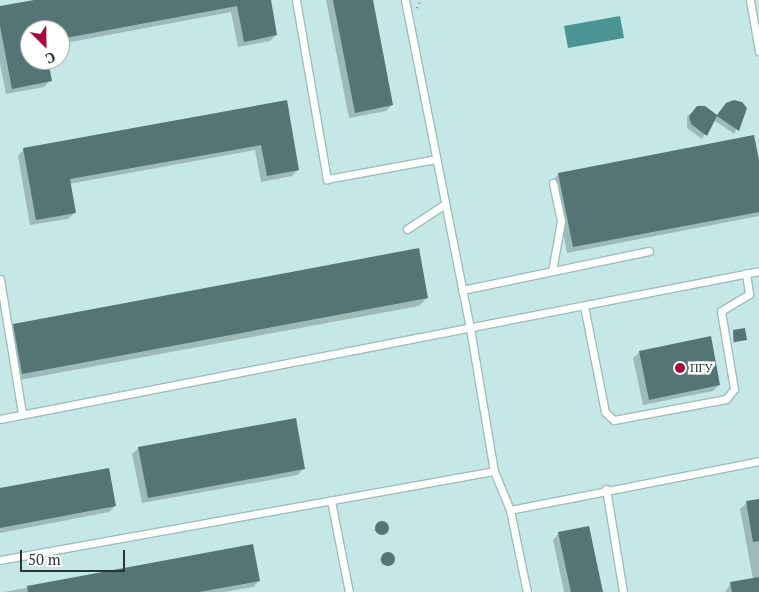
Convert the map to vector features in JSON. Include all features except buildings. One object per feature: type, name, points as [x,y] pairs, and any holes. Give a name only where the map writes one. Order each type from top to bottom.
[{"type":"lane","points":[[296,0],[328,179],[436,159]]},
{"type":"lane","points":[[405,0],[470,328],[494,471],[510,510],[527,592]]},
{"type":"lane","points":[[750,0],[759,51]]},
{"type":"lane","points":[[552,183],[561,220],[552,271]]},
{"type":"lane","points":[[407,229],[445,204]]},
{"type":"lane","points":[[462,290],[649,251]]},
{"type":"lane","points":[[0,419],[759,271]]},
{"type":"lane","points":[[584,306],[606,412],[614,420],[726,400],[734,389],[721,311],[748,294],[746,273]]},
{"type":"lane","points":[[0,279],[22,414]]},
{"type":"lane","points":[[510,510],[606,489],[759,461]]},
{"type":"lane","points":[[0,560],[494,471]]},
{"type":"lane","points":[[606,489],[624,592]]},
{"type":"lane","points":[[331,501],[349,592]]},
{"type":"water","points":[[620,16],[624,38],[568,48],[564,26]]},
{"type":"place","name":"ПГУ","points":[[680,368]]}]
